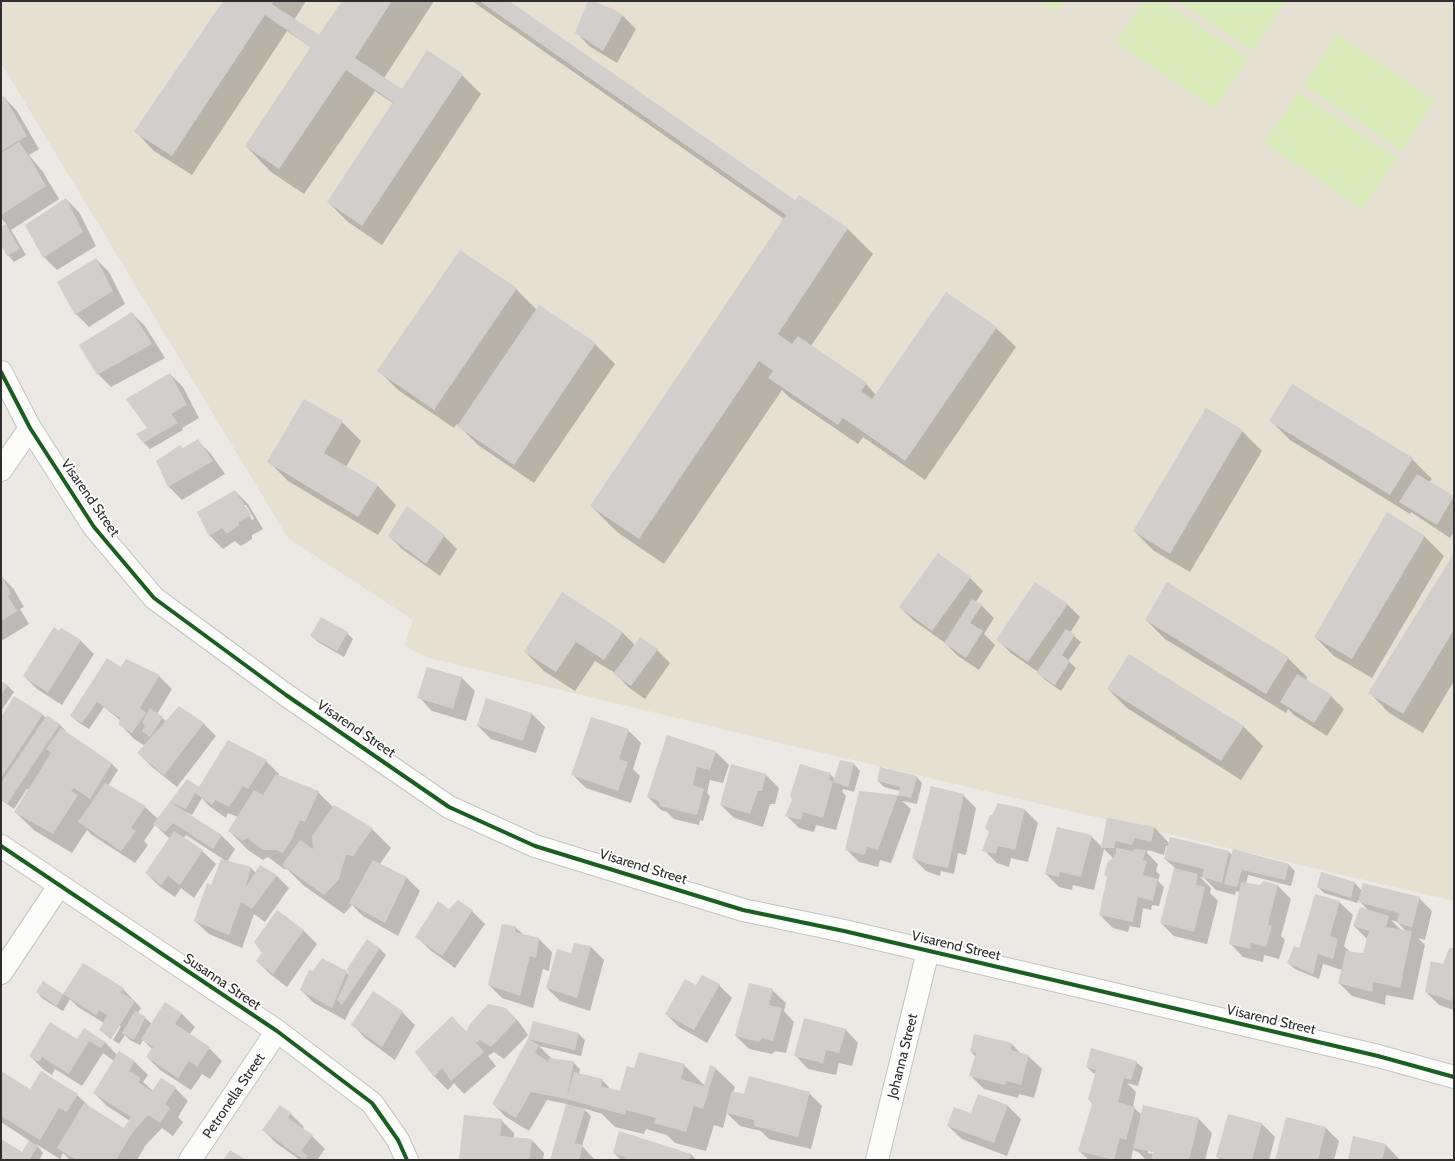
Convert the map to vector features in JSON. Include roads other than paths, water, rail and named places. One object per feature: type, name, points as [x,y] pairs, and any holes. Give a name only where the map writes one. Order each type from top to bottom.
[{"type":"street","name":"Visarend Street","points":[[1,372],[30,428],[94,527],[154,598],[286,695],[450,806],[536,846],[743,910],[844,931],[1371,1054],[1454,1077]]},
{"type":"street","points":[[1,470],[30,428]]},
{"type":"street","name":"Susanna Street","points":[[1,846],[277,1031],[372,1103],[398,1140],[407,1160]]},
{"type":"street","points":[[1,973],[59,886]]},
{"type":"street","name":"Johanna Street","points":[[877,1160],[928,951]]},
{"type":"street","name":"Petronella Street","points":[[190,1160],[277,1031]]}]
